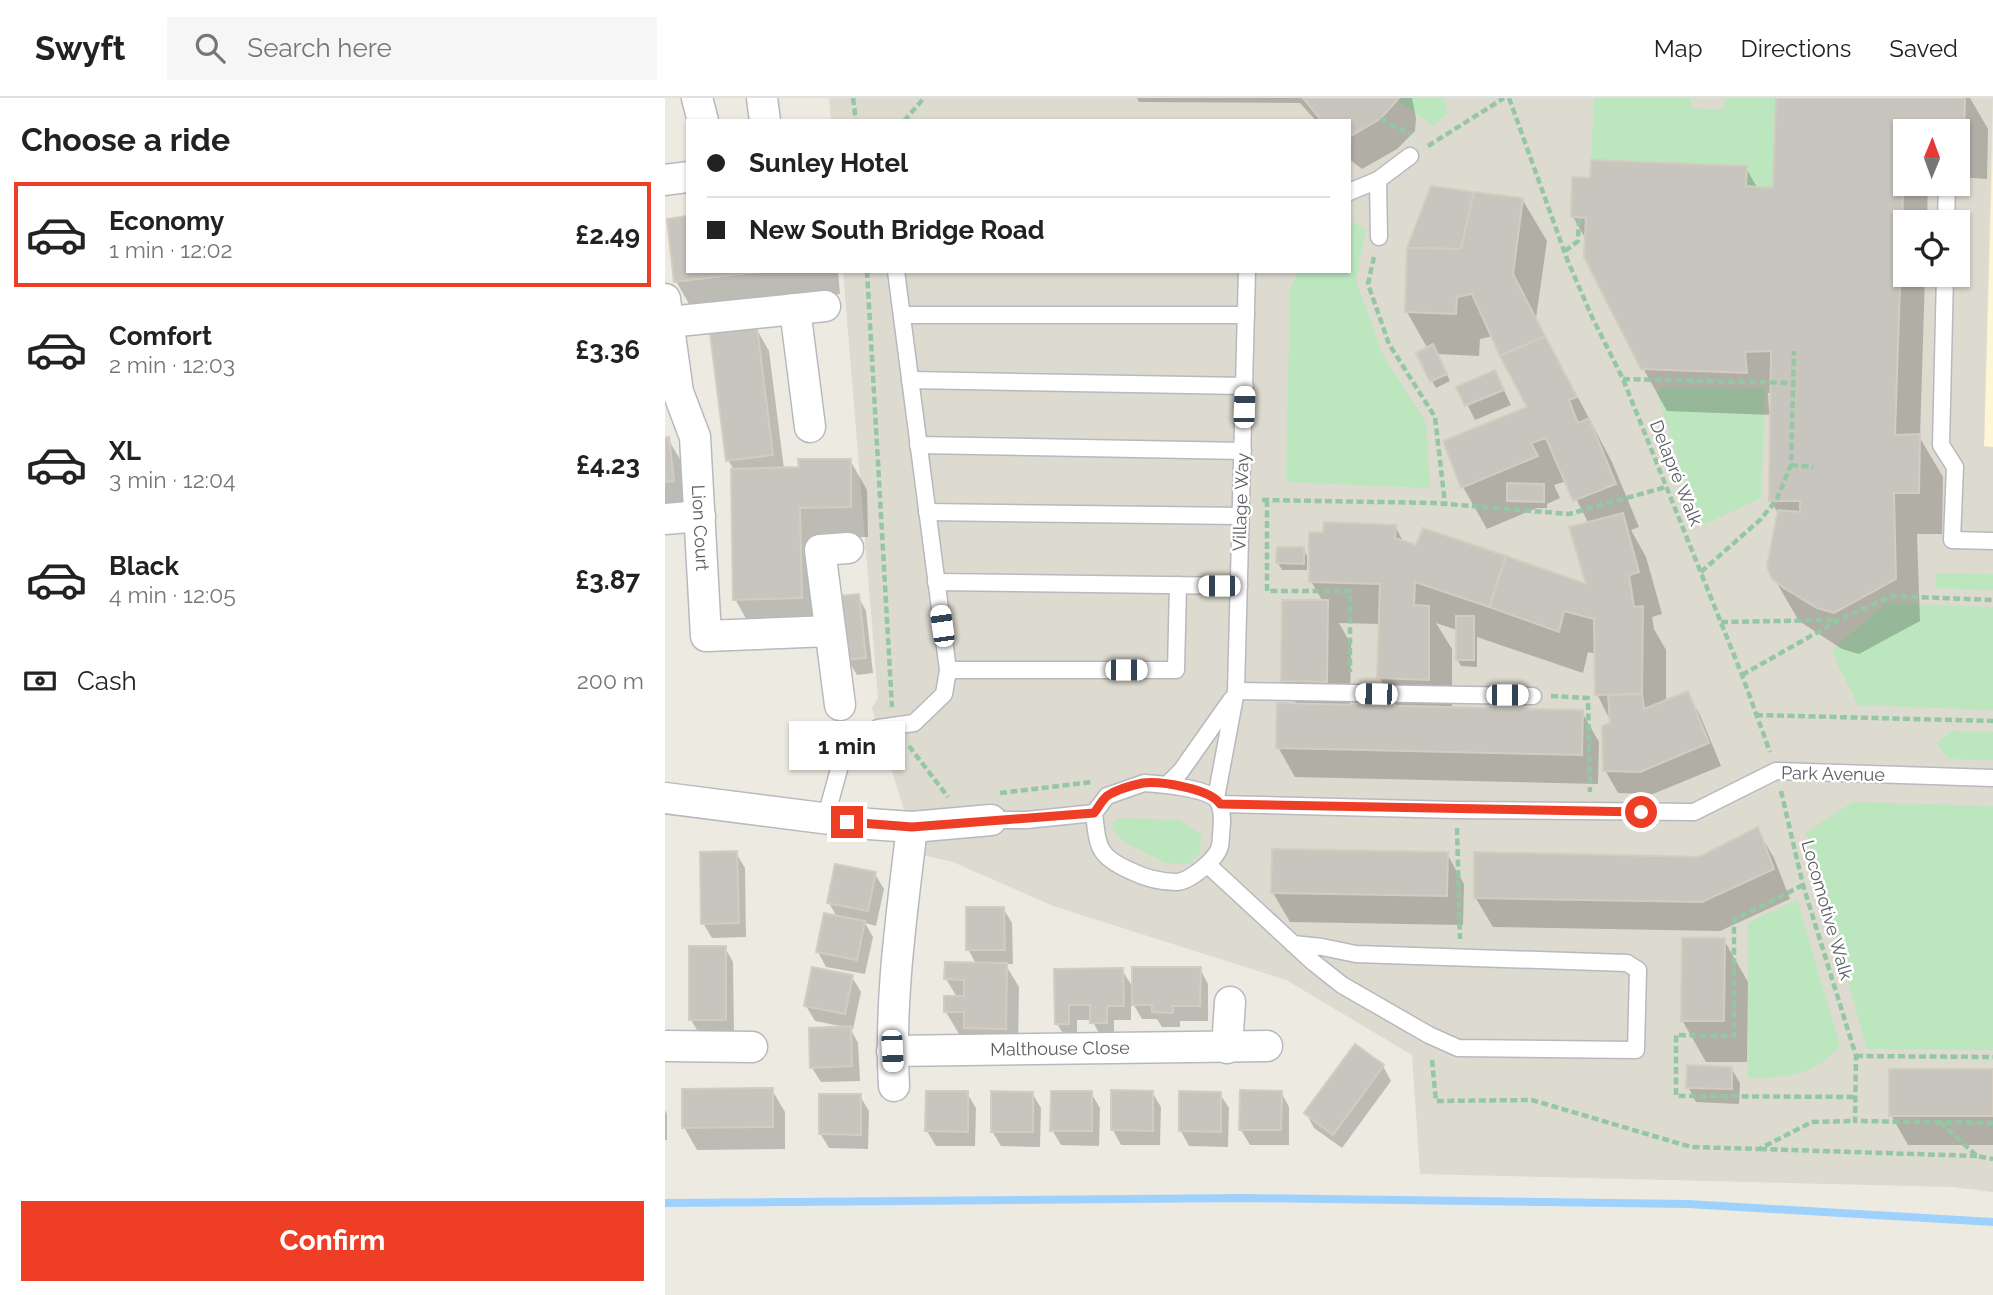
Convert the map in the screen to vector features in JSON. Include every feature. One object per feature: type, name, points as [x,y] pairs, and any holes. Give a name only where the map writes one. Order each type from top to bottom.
[{"type":"street","points":[[697,98],[702,119]]},
{"type":"street","points":[[762,98],[765,119]]},
{"type":"street","points":[[665,180],[686,177]]},
{"type":"street","points":[[667,310],[795,309],[825,306]]},
{"type":"street","points":[[795,309],[810,427]]},
{"type":"street","name":"Lion Court","points":[[667,310],[678,392],[695,437],[706,636],[829,631]]},
{"type":"street","points":[[665,519],[700,516]]},
{"type":"street","points":[[839,705],[820,551],[848,548]]},
{"type":"street","points":[[665,798],[825,820],[912,827],[991,807]]},
{"type":"street","points":[[894,1086],[894,989],[912,827]]},
{"type":"street","points":[[1227,1048],[1230,1002]]},
{"type":"street","points":[[665,1046],[752,1047]]},
{"type":"street","name":"Malthouse Close","points":[[892,1051],[1268,1046]]},
{"type":"lane","points":[[1351,190],[1378,180],[1410,156]]},
{"type":"lane","points":[[1378,180],[1379,237]]},
{"type":"lane","points":[[825,820],[841,762],[851,747],[877,728],[914,723],[944,694],[949,670],[896,273]]},
{"type":"lane","name":"Village Way","points":[[1218,801],[1236,691],[1247,273]]},
{"type":"lane","points":[[1945,287],[1941,445],[1955,467],[1952,540],[1993,541]]},
{"type":"lane","points":[[902,315],[1246,315]]},
{"type":"lane","points":[[910,380],[1245,386]]},
{"type":"lane","points":[[918,445],[1243,451]]},
{"type":"lane","points":[[927,512],[1241,508]]},
{"type":"lane","points":[[936,582],[1239,586]]},
{"type":"lane","points":[[949,670],[1176,670],[1178,585]]},
{"type":"lane","points":[[1168,784],[1210,732],[1236,691],[1533,696]]},
{"type":"lane","name":"Park Avenue","points":[[1218,801],[1456,810],[1694,812],[1776,771],[1993,778]]},
{"type":"lane","points":[[1144,783],[1168,784],[1218,801],[1222,818],[1220,848],[1208,865],[1180,882],[1145,878],[1114,863],[1097,845],[1094,813],[1107,796],[1144,783]]},
{"type":"lane","points":[[991,807],[1027,820],[1094,813]]},
{"type":"lane","points":[[1208,865],[1293,944],[1342,985],[1429,1035],[1458,1048],[1636,1050],[1638,970],[1627,963],[1356,954],[1293,944]]},
{"type":"path","points":[[853,98],[856,119]]},
{"type":"path","points":[[906,119],[925,98]]},
{"type":"path","points":[[1410,156],[1506,98]]},
{"type":"path","name":"Delapré Walk","points":[[1506,98],[1592,317],[1623,379],[1701,572],[1776,771]]},
{"type":"path","points":[[1380,119],[1430,144]]},
{"type":"path","points":[[1565,251],[1578,241],[1579,218]]},
{"type":"path","points":[[1379,237],[1368,284],[1389,344],[1435,417],[1445,504]]},
{"type":"path","points":[[867,273],[893,724],[949,799],[942,800]]},
{"type":"path","points":[[1701,572],[1761,519],[1777,499],[1791,466],[1794,351]]},
{"type":"path","points":[[1623,379],[1793,383]]},
{"type":"path","points":[[1791,466],[1813,467]]},
{"type":"path","points":[[1241,508],[1267,500],[1445,504],[1569,514],[1666,487]]},
{"type":"path","points":[[1267,500],[1267,591],[1350,592],[1349,693]]},
{"type":"path","points":[[1742,675],[1839,620],[1891,596],[1993,600]]},
{"type":"path","points":[[1721,622],[1839,620]]},
{"type":"path","points":[[1533,696],[1588,698],[1590,812]]},
{"type":"path","points":[[1756,715],[1993,722]]},
{"type":"path","name":"Locomotive Walk","points":[[1776,771],[1803,885],[1856,1056],[1855,1121]]},
{"type":"path","points":[[991,807],[1099,781]]},
{"type":"path","points":[[1456,810],[1461,958]]},
{"type":"path","points":[[1803,885],[1734,920],[1734,1036],[1676,1035],[1676,1096],[1855,1097]]},
{"type":"path","points":[[1429,1035],[1436,1101],[1532,1100],[1691,1147],[1977,1156],[1993,1159]]},
{"type":"path","points":[[1856,1056],[1993,1057]]},
{"type":"path","points":[[1759,1149],[1812,1122],[1993,1123]]},
{"type":"path","points":[[1939,1122],[1977,1156]]},
{"type":"shaded area","points":[[829,98],[1993,98],[1984,446],[1993,447],[1993,1192],[1952,1187],[1420,1174],[1412,1055],[1286,980],[1053,906],[953,862],[918,854],[872,708],[878,698],[843,273],[1351,273],[1351,119],[831,119]]},
{"type":"shaded area","points":[[1993,147],[1993,447],[1984,447]]},
{"type":"green space","points":[[1399,98],[1444,98],[1448,113],[1433,126],[1399,101]]},
{"type":"green space","points":[[1594,98],[1691,98],[1691,108],[1724,110],[1725,98],[1776,98],[1773,188],[1746,186],[1747,166],[1591,160]]},
{"type":"green space","points":[[1351,222],[1366,228],[1356,281],[1383,355],[1426,423],[1430,488],[1286,482],[1290,289],[1297,273],[1351,273]]},
{"type":"green space","points":[[1663,387],[1765,389],[1761,498],[1705,524],[1697,523],[1657,392]]},
{"type":"green space","points":[[1936,573],[1993,574],[1993,590],[1936,588]]},
{"type":"green space","points":[[1886,603],[1993,607],[1993,710],[1858,705],[1836,661],[1833,649]]},
{"type":"green space","points":[[1952,731],[1993,732],[1993,760],[1949,759],[1936,743]]},
{"type":"green space","points":[[1853,802],[1993,806],[1993,1050],[1867,1049],[1806,833]]},
{"type":"green space","points":[[1118,818],[1179,820],[1201,835],[1200,853],[1189,864],[1166,863],[1124,842],[1111,827]]},
{"type":"green space","points":[[1797,900],[1840,1046],[1820,1064],[1798,1073],[1748,1078],[1748,923]]},
{"type":"building","points":[[1303,98],[1399,98],[1380,119],[1351,136],[1351,119],[1320,119]]},
{"type":"building","points":[[1776,98],[1965,98],[1964,119],[1893,119],[1893,196],[1903,196],[1902,210],[1893,210],[1893,287],[1900,287],[1895,435],[1920,434],[1919,493],[1894,493],[1896,579],[1834,613],[1817,608],[1784,588],[1772,579],[1767,566],[1778,510],[1800,512],[1800,501],[1769,501],[1771,351],[1745,352],[1747,373],[1641,369],[1584,257],[1586,218],[1571,217],[1572,177],[1590,178],[1591,160],[1747,166],[1746,186],[1773,188]]},
{"type":"building","points":[[1431,186],[1474,192],[1461,249],[1407,248]]},
{"type":"building","points":[[1474,192],[1523,198],[1513,274],[1545,336],[1500,356],[1472,294],[1457,297],[1456,314],[1405,312],[1407,248],[1461,249]]},
{"type":"building","points":[[686,216],[686,273],[749,273],[674,282],[667,219]]},
{"type":"building","points":[[757,327],[773,455],[726,461],[710,333]]},
{"type":"building","points":[[1545,336],[1577,397],[1569,400],[1578,423],[1589,418],[1616,484],[1573,501],[1546,438],[1531,443],[1538,456],[1461,488],[1443,441],[1527,407],[1500,356]]},
{"type":"building","points":[[1433,344],[1447,374],[1430,382],[1416,353]]},
{"type":"building","points":[[1495,370],[1504,390],[1465,406],[1456,387]]},
{"type":"building","points":[[669,437],[674,481],[665,482],[665,438]]},
{"type":"building","points":[[798,459],[851,459],[851,507],[800,508],[802,598],[733,600],[731,469],[799,467]]},
{"type":"building","points":[[1507,483],[1544,484],[1544,502],[1507,501]]},
{"type":"building","points":[[1623,513],[1639,572],[1629,575],[1634,607],[1643,606],[1642,694],[1595,695],[1594,619],[1564,611],[1559,632],[1489,607],[1506,556],[1586,584],[1569,527]]},
{"type":"building","points":[[1324,522],[1396,525],[1395,538],[1416,545],[1423,528],[1506,556],[1489,607],[1415,582],[1414,605],[1429,606],[1429,680],[1377,678],[1380,584],[1309,582],[1309,532],[1323,533]]},
{"type":"building","points":[[1277,547],[1304,547],[1304,564],[1276,563]]},
{"type":"building","points":[[859,594],[866,658],[846,660],[839,596]]},
{"type":"building","points":[[1282,600],[1328,600],[1327,682],[1281,681]]},
{"type":"building","points":[[1456,616],[1474,616],[1474,660],[1456,660]]},
{"type":"building","points":[[1688,691],[1709,743],[1640,772],[1603,771],[1602,726],[1610,723],[1608,695],[1642,694],[1644,709]]},
{"type":"building","points":[[1277,703],[1583,710],[1582,755],[1276,748]]},
{"type":"building","points":[[1758,827],[1774,869],[1702,902],[1474,898],[1474,852],[1699,857]]},
{"type":"building","points":[[1272,849],[1448,852],[1447,896],[1271,893]]},
{"type":"building","points":[[737,851],[739,923],[701,924],[700,852]]},
{"type":"building","points":[[835,864],[876,872],[868,911],[827,903]]},
{"type":"building","points":[[966,907],[1004,907],[1005,950],[966,950]]},
{"type":"building","points":[[824,913],[865,921],[857,960],[816,952]]},
{"type":"building","points":[[1682,938],[1725,938],[1724,1021],[1681,1021]]},
{"type":"building","points":[[689,946],[726,946],[726,1020],[689,1020]]},
{"type":"building","points":[[945,962],[1007,963],[1006,1029],[964,1028],[964,1012],[944,1012],[944,996],[964,996],[964,980],[944,979]]},
{"type":"building","points":[[812,967],[853,975],[845,1014],[804,1006]]},
{"type":"building","points":[[1132,967],[1201,967],[1200,1006],[1173,1006],[1173,1013],[1152,1012],[1152,1005],[1132,1005]]},
{"type":"building","points":[[1123,968],[1124,1006],[1107,1006],[1107,1023],[1090,1023],[1090,1005],[1069,1005],[1069,1024],[1055,1024],[1054,969]]},
{"type":"building","points":[[851,1026],[852,1066],[810,1068],[809,1028]]},
{"type":"building","points":[[1355,1044],[1384,1065],[1333,1135],[1304,1113]]},
{"type":"building","points":[[1687,1065],[1732,1067],[1732,1089],[1686,1088]]},
{"type":"building","points":[[1889,1069],[1993,1069],[1993,1116],[1889,1116]]},
{"type":"building","points":[[773,1088],[773,1127],[682,1128],[682,1089]]},
{"type":"building","points":[[1111,1090],[1153,1091],[1153,1131],[1111,1130]]},
{"type":"building","points":[[1240,1090],[1282,1091],[1281,1130],[1239,1130]]},
{"type":"building","points":[[926,1091],[968,1091],[968,1132],[925,1131]]},
{"type":"building","points":[[991,1091],[1033,1092],[1033,1132],[991,1132]]},
{"type":"building","points":[[1051,1091],[1092,1091],[1092,1131],[1050,1131]]},
{"type":"building","points":[[1179,1091],[1221,1092],[1221,1132],[1179,1131]]},
{"type":"building","points":[[819,1094],[861,1094],[861,1135],[819,1134]]},
{"type":"waterway","points":[[665,1203],[1243,1198],[1688,1204],[1993,1222]]},
{"type":"route","points":[[847,822],[912,827],[1094,813],[1107,796],[1144,783],[1168,784],[1195,790],[1216,798],[1220,804],[1641,812]]}]
